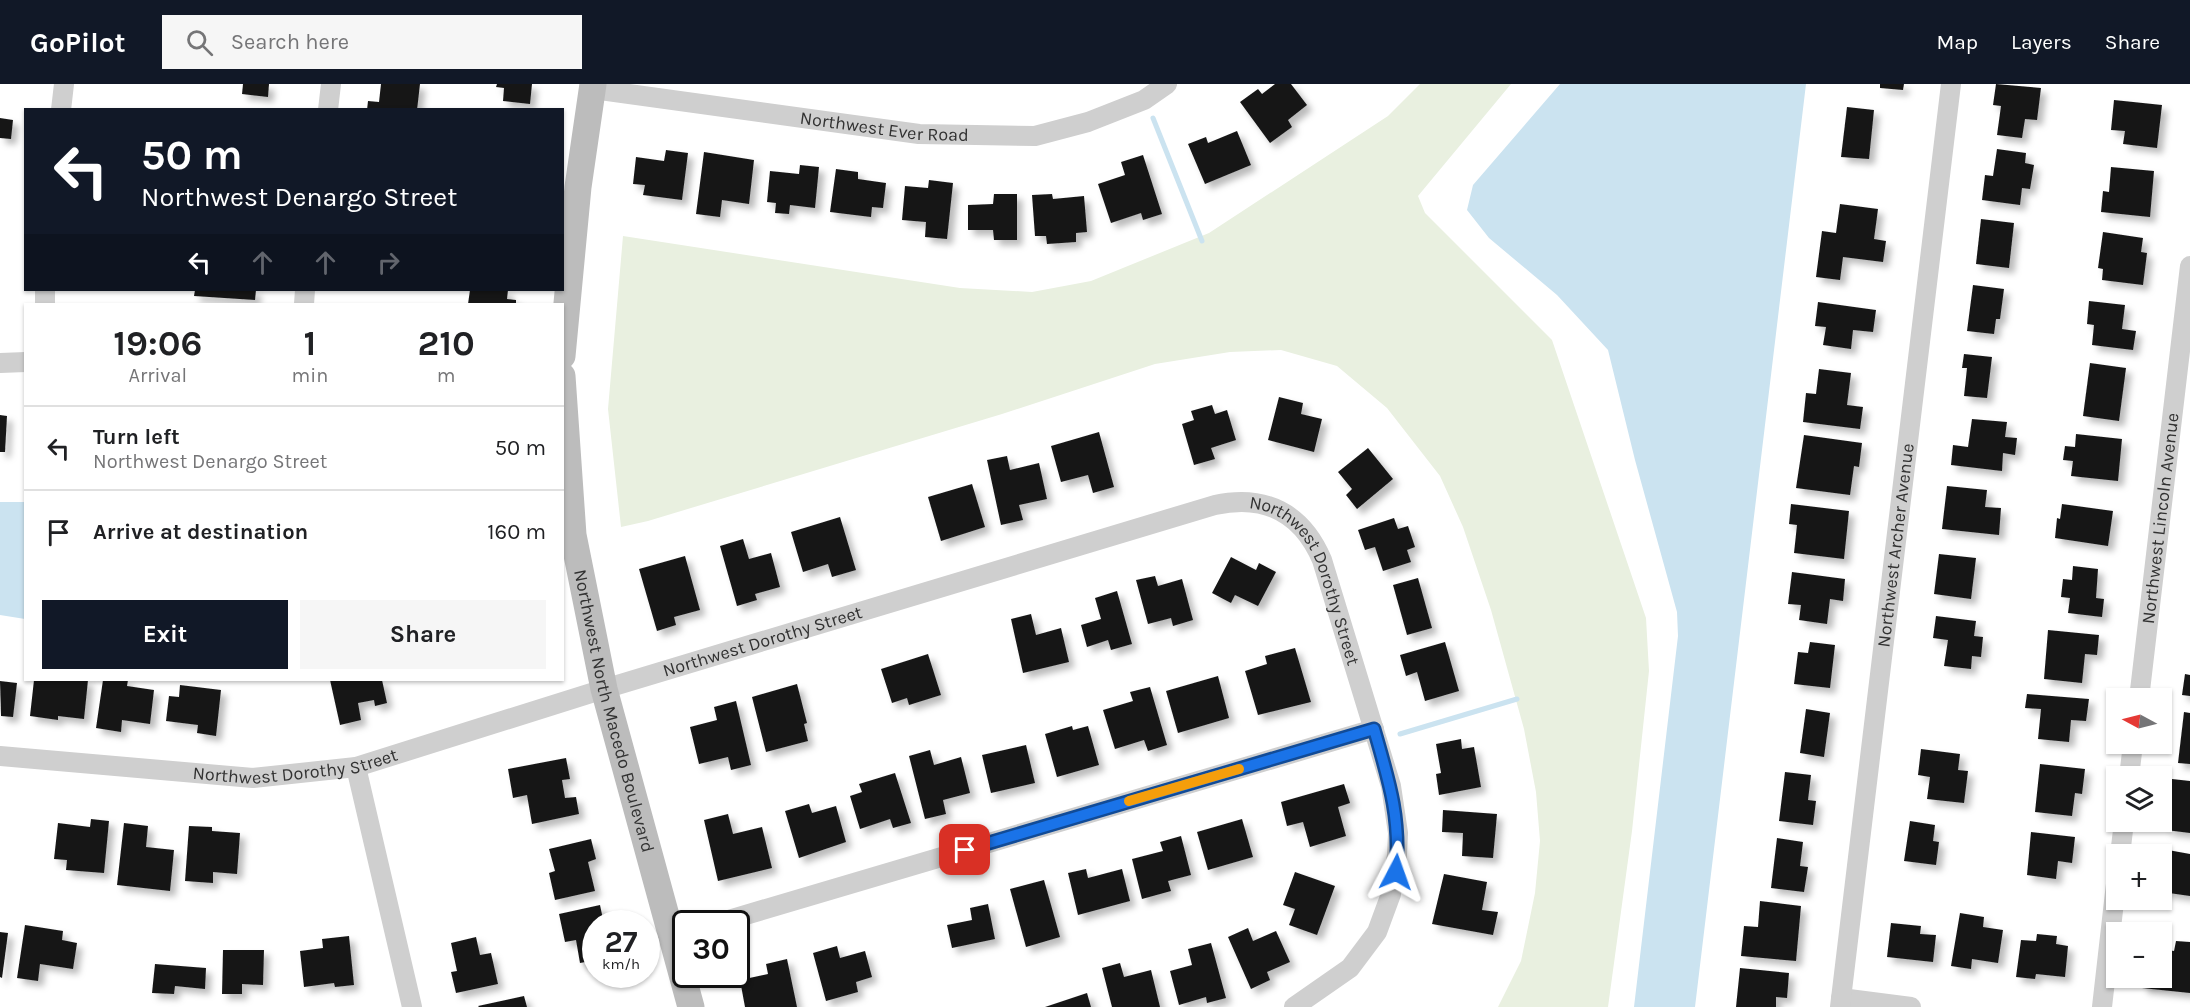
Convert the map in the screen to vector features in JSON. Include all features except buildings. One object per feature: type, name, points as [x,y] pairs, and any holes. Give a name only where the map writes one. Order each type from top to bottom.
[{"type":"street","points":[[61,108],[64,84]]},
{"type":"street","points":[[328,108],[331,84]]},
{"type":"street","name":"Northwest Ever Road","points":[[593,87],[919,134],[1035,136],[1088,122],[1141,92],[1167,84]]},
{"type":"street","name":"Northwest Archer Avenue","points":[[1840,1002],[1951,84]]},
{"type":"street","points":[[564,335],[578,187],[593,87]]},
{"type":"street","name":"Northwest Lincoln Avenue","points":[[2140,688],[2190,266]]},
{"type":"street","points":[[0,363],[24,362]]},
{"type":"street","name":"Northwest North Macedo Boulevard","points":[[564,405],[573,535],[604,689],[672,912]]},
{"type":"street","name":"Northwest Dorothy Street","points":[[0,756],[253,778],[356,767],[604,689],[1215,505],[1246,501],[1270,507],[1292,518],[1315,545],[1391,786],[1398,833],[1396,872],[1386,911],[1377,933],[1350,969],[1294,1007]]},
{"type":"street","points":[[750,914],[1374,729]]},
{"type":"street","points":[[356,767],[412,1007]]},
{"type":"street","points":[[2102,1007],[2113,910]]},
{"type":"street","name":"Northwest North Macedo Boulevard","points":[[688,988],[691,1007]]},
{"type":"street","points":[[1840,1002],[1911,1007]]},
{"type":"green space","points":[[1420,84],[1511,84],[1418,196],[1425,213],[1552,340],[1646,618],[1649,671],[1632,831],[1608,1007],[1498,1007],[1521,961],[1535,893],[1540,841],[1536,792],[1524,729],[1491,610],[1463,527],[1440,476],[1387,408],[1337,366],[1281,350],[1230,352],[1155,364],[1002,414],[648,521],[621,527],[608,409],[623,236],[960,288],[1032,292],[1091,281],[1209,233],[1388,116]]},
{"type":"water","points":[[1560,84],[1806,84],[1695,1007],[1634,1007],[1678,636],[1677,612],[1635,460],[1608,350],[1557,295],[1489,238],[1467,210],[1473,185]]},
{"type":"water","points":[[0,502],[24,502],[24,619],[0,615]]},
{"type":"waterway","points":[[1153,118],[1202,241]]},
{"type":"waterway","points":[[1400,734],[1517,699]]},
{"type":"slow traffic","points":[[1129,801],[1239,769]]},
{"type":"route","points":[[965,850],[1374,729],[1391,786],[1396,813],[1398,833],[1396,872]]}]
